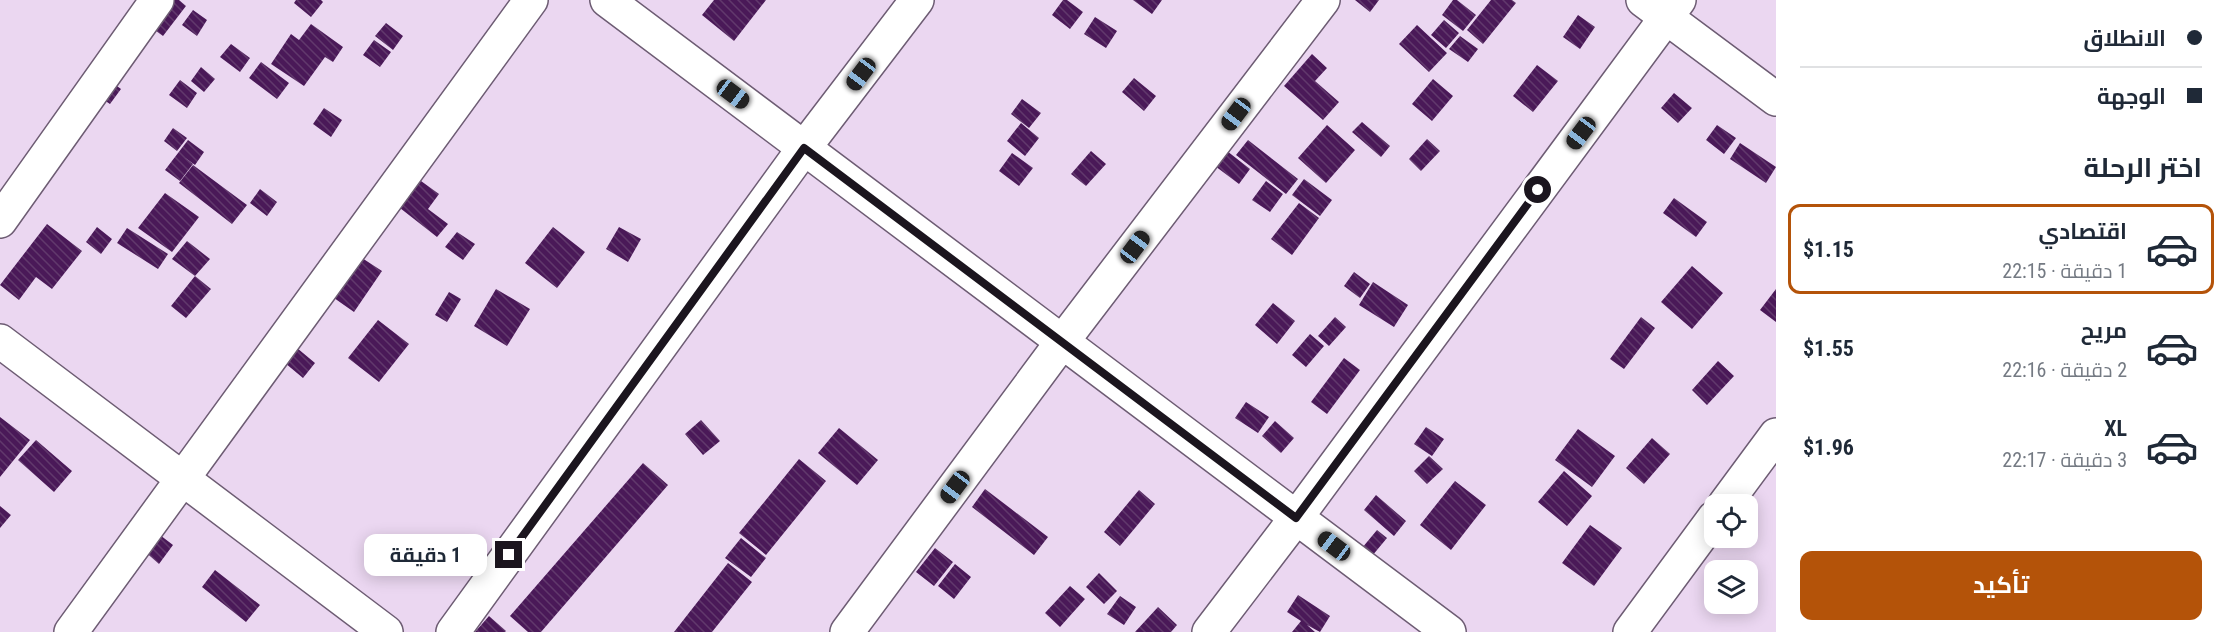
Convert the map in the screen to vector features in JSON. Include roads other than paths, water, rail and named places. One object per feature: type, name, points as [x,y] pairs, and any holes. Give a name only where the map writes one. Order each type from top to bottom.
[{"type":"street","points":[[0,221],[158,0]]},
{"type":"street","points":[[71,632],[531,0]]},
{"type":"street","points":[[607,0],[1449,632]]},
{"type":"street","points":[[453,632],[804,148],[917,0]]},
{"type":"street","points":[[847,632],[1062,342],[1323,0]]},
{"type":"street","points":[[1209,632],[1296,518],[1663,6],[1776,99]]},
{"type":"street","points":[[0,341],[386,632]]},
{"type":"street","points":[[1732,494],[1776,435]]},
{"type":"street","points":[[1630,632],[1704,532]]}]
